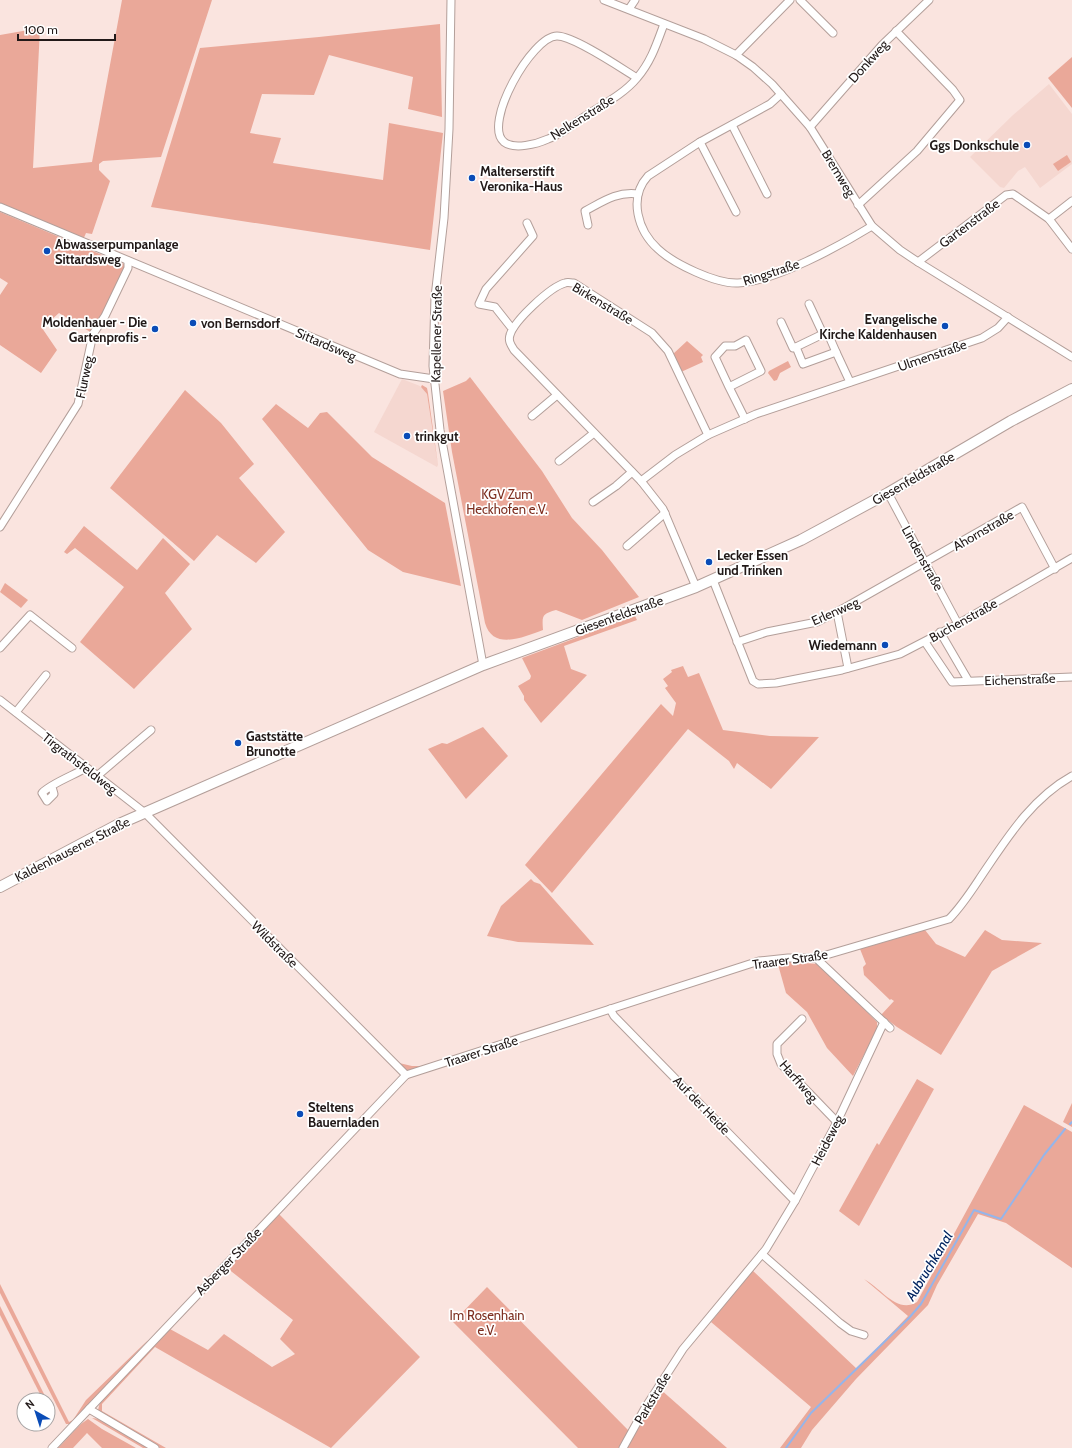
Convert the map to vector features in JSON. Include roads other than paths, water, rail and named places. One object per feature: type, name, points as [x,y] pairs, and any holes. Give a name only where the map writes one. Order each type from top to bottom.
[{"type":"main road","name":"Giesenfeldstraße","points":[[148,811],[483,665],[696,587],[801,540],[888,493],[1011,422],[1072,389]]},
{"type":"main road","name":"Kaldenhausener Straße","points":[[0,887],[119,824],[148,811]]},
{"type":"street","name":"Kapellener Straße","points":[[451,0],[449,129],[444,218],[435,297],[434,379],[440,430],[483,665]]},
{"type":"street","name":"Bremweg","points":[[604,0],[704,39],[736,55],[753,67],[781,94],[810,127],[872,226],[900,250],[918,262],[1072,357]]},
{"type":"street","points":[[629,9],[635,0]]},
{"type":"street","points":[[736,55],[790,0]]},
{"type":"street","points":[[800,0],[834,33]]},
{"type":"street","name":"Donkweg","points":[[810,127],[856,73],[896,31],[929,0]]},
{"type":"street","name":"Nelkenstraße","points":[[637,78],[585,47],[564,37],[556,36],[546,41],[532,54],[513,81],[506,97],[499,121],[498,131],[500,137],[504,142],[511,145],[529,144],[548,140],[563,132],[616,96],[637,78],[648,63],[664,24]]},
{"type":"street","points":[[858,205],[917,151],[960,100],[953,90],[896,31]]},
{"type":"street","name":"Ringstraße","points":[[781,94],[770,104],[700,142],[648,176],[642,183],[636,203],[640,222],[646,235],[657,249],[668,258],[709,277],[738,283],[776,273],[812,258],[872,226]]},
{"type":"street","points":[[732,125],[767,194]]},
{"type":"street","points":[[700,142],[736,212]]},
{"type":"street","points":[[588,225],[585,211],[612,196],[626,192],[638,194]]},
{"type":"street","name":"Gartenstraße","points":[[918,262],[1006,195],[1013,194],[1049,219],[1072,249]]},
{"type":"street","points":[[1049,219],[1072,200]]},
{"type":"street","name":"Sittardsweg","points":[[0,207],[400,374],[434,379]]},
{"type":"street","points":[[527,223],[533,236],[486,289],[480,304],[495,307],[513,328],[510,335],[510,342],[514,350],[641,481],[665,513],[696,587]]},
{"type":"street","name":"Flurweg","points":[[0,527],[78,404],[93,334],[105,316],[128,268],[128,261]]},
{"type":"street","name":"Birkenstraße","points":[[513,328],[532,306],[548,292],[566,282],[574,284],[652,333],[662,342],[668,351],[708,435]]},
{"type":"street","points":[[809,304],[823,334]]},
{"type":"street","name":"Ulmenstraße","points":[[641,481],[675,455],[708,435],[745,419],[982,338],[998,328],[1008,317]]},
{"type":"street","points":[[782,322],[793,348],[796,347],[803,364],[836,352]]},
{"type":"street","points":[[796,347],[823,334],[829,336],[850,382]]},
{"type":"street","points":[[729,387],[761,371],[746,340],[735,346],[725,346],[715,357],[729,387],[745,419]]},
{"type":"street","points":[[532,416],[557,395]]},
{"type":"street","points":[[559,461],[594,433]]},
{"type":"street","points":[[593,502],[632,472]]},
{"type":"street","name":"Lindenstraße","points":[[888,493],[958,624]]},
{"type":"street","name":"Ahornstraße","points":[[925,563],[1022,507],[1055,568]]},
{"type":"street","points":[[627,546],[665,513]]},
{"type":"street","name":"Buchenstraße","points":[[713,580],[749,675],[753,681],[758,684],[776,683],[848,668],[900,654],[958,624],[1072,558]]},
{"type":"street","name":"Erlenweg","points":[[737,642],[767,632],[817,622],[925,563]]},
{"type":"street","points":[[837,612],[848,668]]},
{"type":"street","points":[[0,648],[30,615],[72,648]]},
{"type":"street","name":"Eichenstraße","points":[[940,632],[968,680]]},
{"type":"street","name":"Eichenstraße","points":[[925,642],[952,682],[968,680],[1072,677]]},
{"type":"street","points":[[16,712],[46,675]]},
{"type":"street","name":"Tirgrathsfeldweg","points":[[0,700],[86,768],[148,811]]},
{"type":"street","points":[[97,776],[151,730]]},
{"type":"street","points":[[52,787],[86,768]]},
{"type":"street","name":"Traarer Straße","points":[[406,1075],[759,961],[788,958],[816,958],[949,919],[960,908],[1000,848],[1030,809],[1050,791],[1072,776]]},
{"type":"street","name":"Wildstraße","points":[[148,811],[406,1075]]},
{"type":"street","points":[[816,958],[890,1028]]},
{"type":"street","name":"Auf der Heide","points":[[610,1009],[614,1016],[795,1201]]},
{"type":"street","name":"Harffweg","points":[[802,1019],[777,1044],[777,1054],[781,1064],[837,1122]]},
{"type":"street","name":"Heideweg","points":[[683,1349],[762,1254],[795,1201],[837,1122],[884,1022]]},
{"type":"street","name":"Asberger Straße","points":[[52,1448],[406,1075]]},
{"type":"street","points":[[762,1254],[851,1332],[864,1335]]},
{"type":"street","name":"Parkstraße","points":[[623,1448],[645,1408],[683,1349]]},
{"type":"street","points":[[89,1409],[155,1448]]},
{"type":"waterway","name":"Aubruchkanal","points":[[786,1448],[811,1413],[909,1318],[921,1304],[974,1210],[1001,1219],[1044,1155],[1065,1129]]},
{"type":"place","name":"Ggs Donkschule","points":[[1027,145]]},
{"type":"place","name":"Malterserstift Veronika-Haus","points":[[472,178]]},
{"type":"place","name":"Abwasserpumpanlage Sittardsweg","points":[[47,251]]},
{"type":"place","name":"von Bernsdorf","points":[[193,323]]},
{"type":"place","name":"Evangelische Kirche Kaldenhausen","points":[[945,326]]},
{"type":"place","name":"Moldenhauer - Die Gartenprofis -","points":[[155,329]]},
{"type":"place","name":"trinkgut","points":[[407,436]]},
{"type":"place","name":"Lecker Essen und Trinken","points":[[709,562]]},
{"type":"place","name":"Wiedemann","points":[[885,645]]},
{"type":"place","name":"Gaststätte Brunotte","points":[[238,743]]},
{"type":"place","name":"Steltens Bauernladen","points":[[300,1114]]},
{"type":"park label","name":"KGV Zum Heckhofen e.V.","points":[[507,502]]},
{"type":"park label","name":"Im Rosenhain e.V.","points":[[487,1322]]}]
